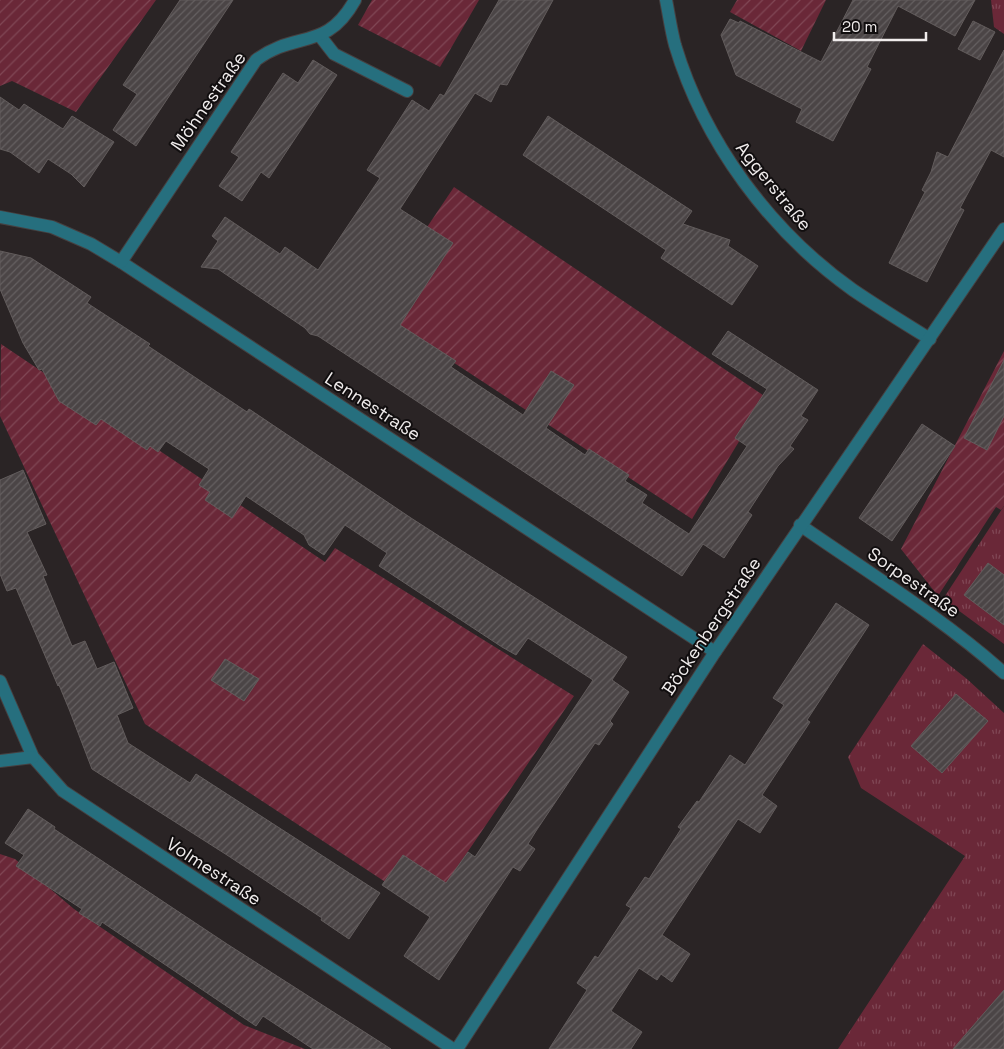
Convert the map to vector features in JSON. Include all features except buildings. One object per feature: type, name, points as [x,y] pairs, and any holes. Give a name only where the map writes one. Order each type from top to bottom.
[{"type":"street","name":"Möhnestraße","points":[[122,262],[256,60],[270,50],[320,36],[333,29],[345,18],[355,0]]},
{"type":"street","name":"Aggerstraße","points":[[666,0],[675,44],[700,108],[722,150],[744,181],[789,235],[824,267],[852,289],[930,340]]},
{"type":"street","points":[[320,36],[334,54],[407,92]]},
{"type":"street","name":"Lennestraße","points":[[0,216],[52,227],[91,244],[122,262],[715,652]]},
{"type":"street","name":"Böckenbergstraße","points":[[455,1049],[800,525],[930,340],[1004,230]]},
{"type":"street","name":"Sorpestraße","points":[[800,525],[937,618],[1004,672]]},
{"type":"street","name":"Volmestraße","points":[[0,681],[33,757],[63,791],[455,1049]]},
{"type":"street","points":[[0,760],[33,757]]},
{"type":"green space","points":[[0,0],[156,0],[76,112],[12,81],[0,86]]},
{"type":"green space","points":[[372,0],[479,0],[440,67],[358,25]]},
{"type":"green space","points":[[737,0],[826,0],[801,51],[730,12]]},
{"type":"green space","points":[[991,0],[1004,0],[1004,34],[994,27]]},
{"type":"green space","points":[[454,187],[766,397],[692,519],[372,309]]},
{"type":"green space","points":[[1,344],[325,562],[335,548],[574,696],[428,910],[145,724],[0,416]]},
{"type":"green space","points":[[1004,351],[1004,506],[1001,510],[996,507],[938,596],[901,549]]},
{"type":"green space","points":[[1004,506],[1004,644],[943,599]]},
{"type":"green space","points":[[923,644],[967,679],[1004,713],[1004,1049],[838,1049],[965,856],[861,788],[848,757]]},
{"type":"green space","points":[[0,854],[15,859],[74,909],[244,1025],[305,1049],[0,1049]]}]
